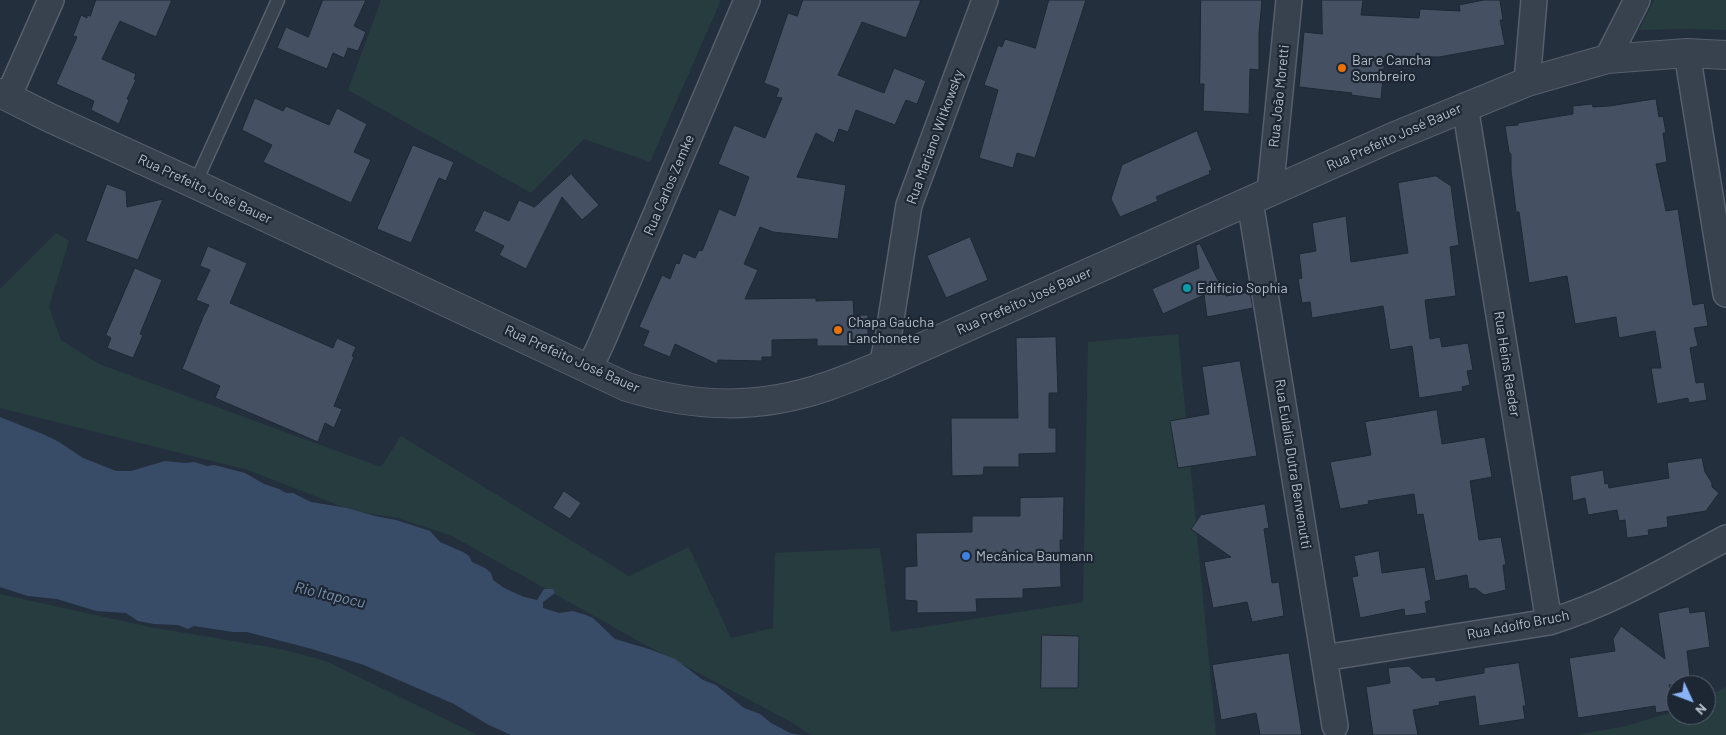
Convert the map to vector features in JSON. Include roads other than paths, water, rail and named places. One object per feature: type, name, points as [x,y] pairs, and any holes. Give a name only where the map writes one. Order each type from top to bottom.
[{"type":"street","points":[[4,95],[51,0]]},
{"type":"street","name":"Rua Carlos Zemke","points":[[589,369],[748,0]]},
{"type":"street","name":"Rua Mariano Witkowsky","points":[[882,365],[909,205],[985,0]]},
{"type":"street","name":"Rua João Moretti","points":[[1260,196],[1289,0]]},
{"type":"street","points":[[1526,82],[1534,0]]},
{"type":"street","points":[[1607,58],[1637,0]]},
{"type":"street","points":[[1687,53],[1726,294]]},
{"type":"street","name":"Rua Prefeito José Bauer","points":[[4,95],[627,386],[658,396],[702,403],[747,404],[787,397],[826,387],[882,365],[1260,196],[1465,106],[1526,82],[1607,58],[1687,53],[1726,55]]},
{"type":"street","name":"Rua Heins Raeder","points":[[1465,106],[1549,622]]},
{"type":"street","name":"Rua Eulalia Dutra Benvenutti","points":[[1260,196],[1324,658],[1336,726]]},
{"type":"street","name":"Rua Adolfo Bruch","points":[[1324,658],[1549,622],[1578,613],[1614,598],[1726,538]]},
{"type":"lane","points":[[195,184],[278,0]]},
{"type":"water","name":"Rio Itapocu","points":[[0,417],[45,435],[83,458],[116,471],[131,471],[165,461],[194,462],[207,466],[214,465],[245,473],[264,484],[286,493],[293,493],[311,502],[347,508],[396,520],[430,531],[440,542],[463,552],[469,556],[472,562],[485,568],[491,573],[493,580],[504,588],[524,597],[537,600],[544,589],[553,589],[555,593],[543,602],[543,608],[559,613],[573,611],[593,618],[615,639],[675,659],[703,680],[716,685],[744,708],[760,714],[771,723],[790,733],[801,735],[511,735],[487,724],[454,704],[364,665],[312,649],[247,632],[233,632],[194,626],[188,629],[178,625],[138,621],[126,613],[96,611],[57,599],[28,596],[0,587]]},
{"type":"place","name":"Bar e Cancha Sombreiro","points":[[1342,68]]},
{"type":"place","name":"Edifício Sophia","points":[[1187,288]]},
{"type":"place","name":"Chapa Gaúcha Lanchonete","points":[[838,330]]},
{"type":"place","name":"Mecânica Baumann","points":[[966,556]]}]
